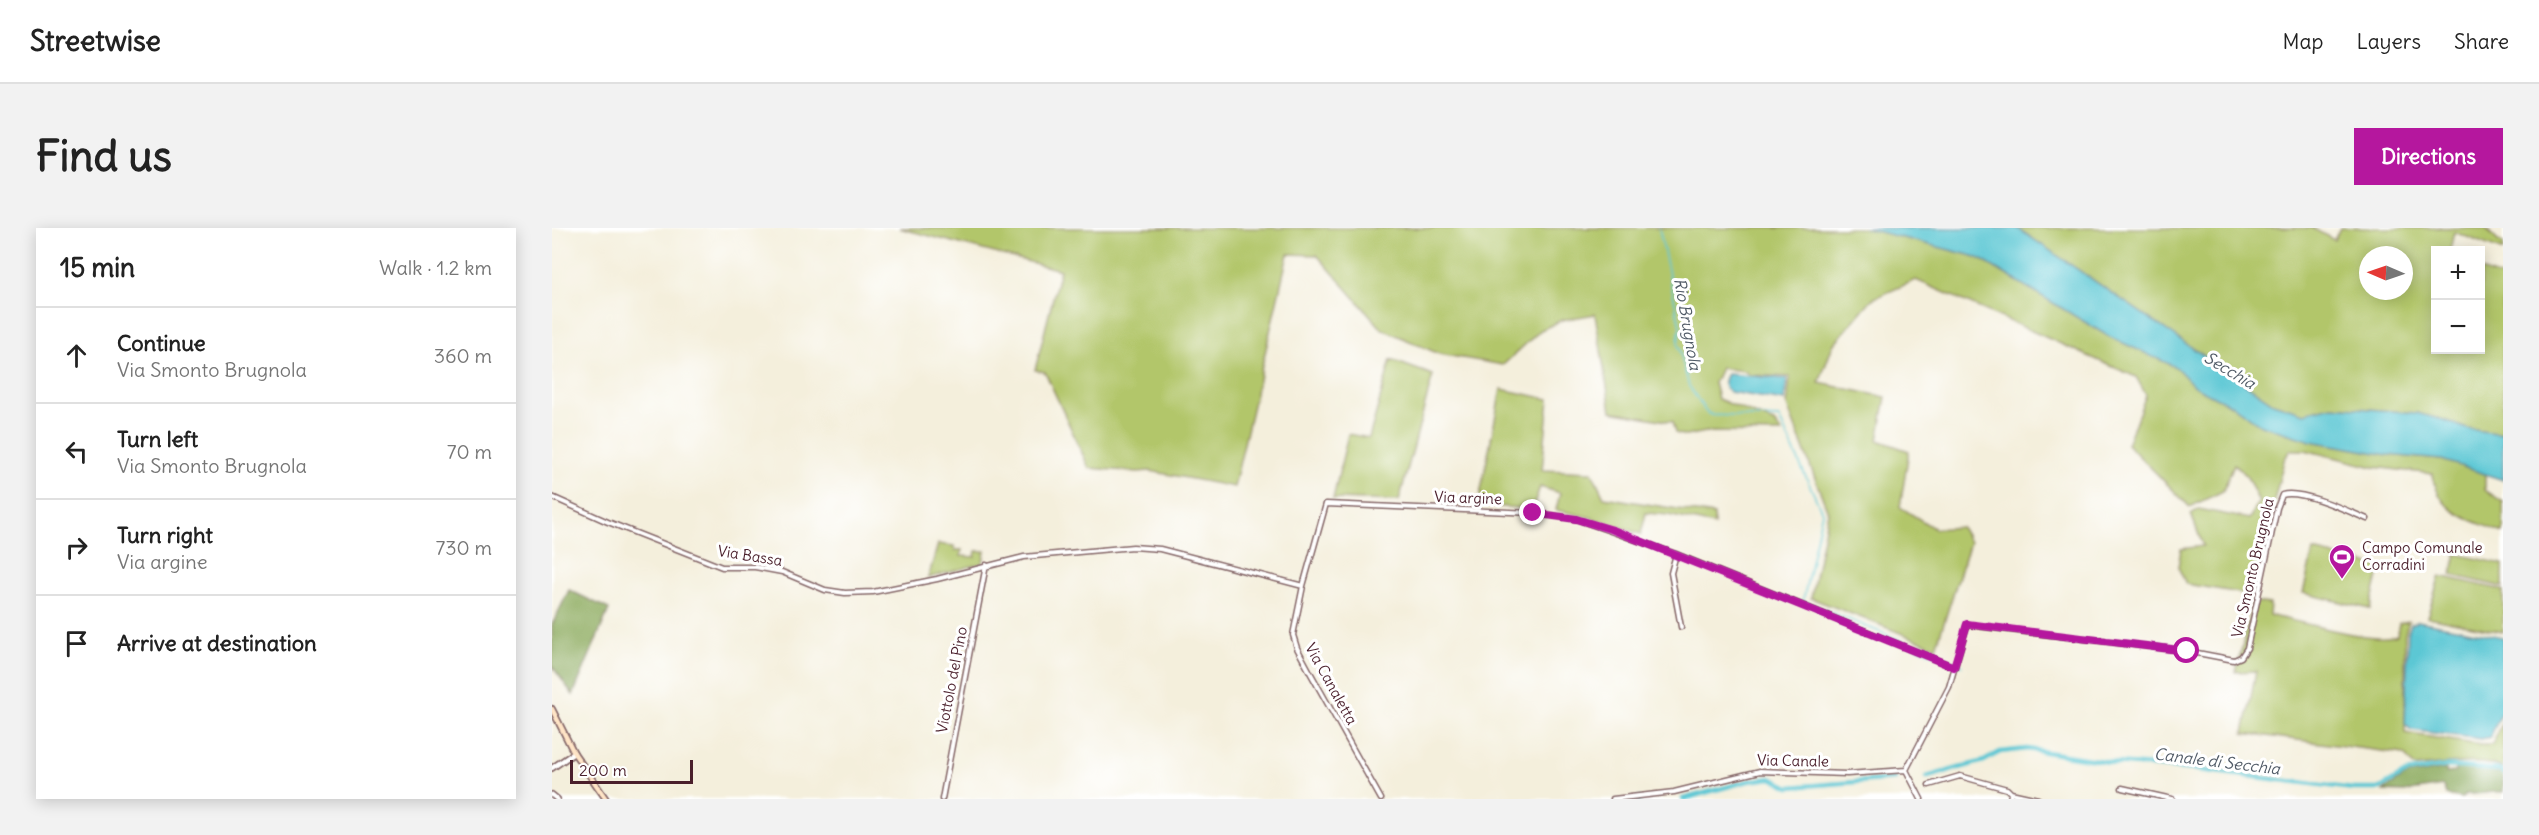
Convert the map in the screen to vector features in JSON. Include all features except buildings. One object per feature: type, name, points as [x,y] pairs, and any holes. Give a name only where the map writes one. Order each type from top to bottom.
[{"type":"main road","points":[[552,708],[574,753],[606,799]]},
{"type":"street","name":"Via Smonto Brugnola","points":[[1906,770],[1946,694],[1967,624],[2187,651],[2234,660],[2241,657],[2247,648],[2277,508],[2282,495],[2288,493],[2317,500],[2367,519]]},
{"type":"street","name":"Via Bassa","points":[[552,496],[608,522],[722,567],[755,567],[782,572],[825,590],[845,593],[873,592],[937,579],[986,565]]},
{"type":"street","name":"Via argine","points":[[1326,504],[1533,513],[1576,519],[1613,530],[1676,554],[1955,664]]},
{"type":"street","name":"Via Canaletta","points":[[1326,504],[1303,586],[1293,635],[1297,648],[1381,799]]},
{"type":"street","points":[[986,565],[1031,556],[1145,547],[1303,586]]},
{"type":"street","points":[[1676,554],[1671,573],[1680,627]]},
{"type":"street","name":"Viottolo del Pino","points":[[942,799],[986,565]]},
{"type":"street","points":[[552,768],[574,753]]},
{"type":"street","points":[[1906,770],[1921,799]]},
{"type":"street","name":"Via Canale","points":[[1613,799],[1630,795],[1669,793],[1760,771],[1847,774],[1906,770]]},
{"type":"street","points":[[1929,785],[1960,776],[2007,789],[2011,793],[2038,799]]},
{"type":"street","points":[[2122,788],[2172,799]]},
{"type":"street","points":[[2010,799],[2011,793]]},
{"type":"street","points":[[552,795],[557,799]]},
{"type":"green space","points":[[899,228],[1864,228],[1977,257],[2108,336],[2176,367],[2194,386],[2233,406],[2261,425],[2311,441],[2388,455],[2442,460],[2485,474],[2485,490],[2503,502],[2503,533],[2467,519],[2448,507],[2436,488],[2433,474],[2373,467],[2305,450],[2290,450],[2284,460],[2252,595],[2186,584],[2178,567],[2181,549],[2203,546],[2191,514],[2199,509],[2249,519],[2259,502],[2246,475],[2234,464],[2223,491],[2190,507],[2127,444],[2146,395],[2136,377],[1916,280],[1872,299],[1833,345],[1819,383],[1886,397],[1878,440],[1909,451],[1900,507],[1935,529],[1961,527],[1970,542],[1936,647],[1811,598],[1828,512],[1787,406],[1790,377],[1749,375],[1744,371],[1721,368],[1714,383],[1718,399],[1774,422],[1782,433],[1706,432],[1686,436],[1675,433],[1672,422],[1611,411],[1595,314],[1562,320],[1541,330],[1503,365],[1439,354],[1382,329],[1317,255],[1288,254],[1234,487],[1150,471],[1089,468],[1045,372],[1035,370],[1060,270]]},
{"type":"green space","points":[[2017,228],[2312,228],[2334,240],[2340,228],[2485,228],[2503,243],[2503,251],[2454,232],[2451,246],[2431,246],[2431,354],[2485,354],[2485,271],[2503,278],[2503,434],[2467,429],[2416,413],[2332,406],[2304,413],[2273,403]]},
{"type":"green space","points":[[1391,360],[1433,375],[1399,501],[1333,499],[1348,434],[1369,438]]},
{"type":"green space","points":[[1501,389],[1549,399],[1542,470],[1592,472],[1604,497],[1714,515],[1714,525],[1668,515],[1646,513],[1641,534],[1589,517],[1556,510],[1560,493],[1540,487],[1532,509],[1478,505]]},
{"type":"green space","points":[[938,544],[954,546],[955,550],[962,550],[961,556],[975,557],[976,551],[985,551],[983,563],[928,578]]},
{"type":"green space","name":"Campo Comunale Corradini","points":[[2313,551],[2380,567],[2370,609],[2303,593]]},
{"type":"green space","points":[[2456,554],[2503,564],[2503,587],[2451,575]]},
{"type":"green space","points":[[2440,576],[2503,590],[2503,632],[2427,617]]},
{"type":"green space","points":[[569,590],[609,609],[573,695],[552,666],[552,625]]},
{"type":"green space","points":[[2253,602],[2270,604],[2269,615],[2372,637],[2397,635],[2399,623],[2409,621],[2405,634],[2405,733],[2492,745],[2503,722],[2503,769],[2495,765],[2473,762],[2414,767],[2404,754],[2244,733],[2256,671],[2236,672]]},
{"type":"green space","points":[[2456,767],[2499,772],[2503,775],[2503,792],[2466,794],[2463,798],[2446,795],[2443,786],[2404,792],[2383,791],[2407,775],[2446,769],[2446,773],[2456,772]]},
{"type":"water","points":[[1864,228],[2017,228],[2273,403],[2304,413],[2332,406],[2416,413],[2467,429],[2503,434],[2503,480],[2442,460],[2388,455],[2311,441],[2261,425],[2233,406],[2194,386],[2176,367],[2108,336],[1977,257]]},
{"type":"water","points":[[1727,374],[1787,379],[1784,401],[1730,392],[1724,384]]},
{"type":"water","points":[[2418,621],[2503,637],[2503,710],[2490,737],[2481,739],[2411,730],[2405,724],[2408,633],[2411,624]]},
{"type":"waterway","name":"Rio Brugnola","points":[[1659,228],[1680,326],[1678,344],[1689,386],[1706,412],[1712,415],[1779,418],[1822,512],[1803,601],[1962,665]]},
{"type":"waterway","name":"Canale di Secchia","points":[[1927,777],[1984,761],[2000,752],[2027,749],[2115,763],[2199,770],[2354,789],[2379,789],[2406,773],[2446,766],[2499,770],[2503,773]]},
{"type":"waterway","name":"Canale di Secchia","points":[[1683,799],[1748,781],[1771,778],[1790,787],[1895,779]]},
{"type":"place","name":"Campo Comunale Corradini","points":[[2342,580]]},
{"type":"route","points":[[1533,513],[1576,519],[1613,530],[1954,667],[1967,624],[2187,651]]},
{"type":"water label","name":"Secchia","points":[[2230,370]]}]
